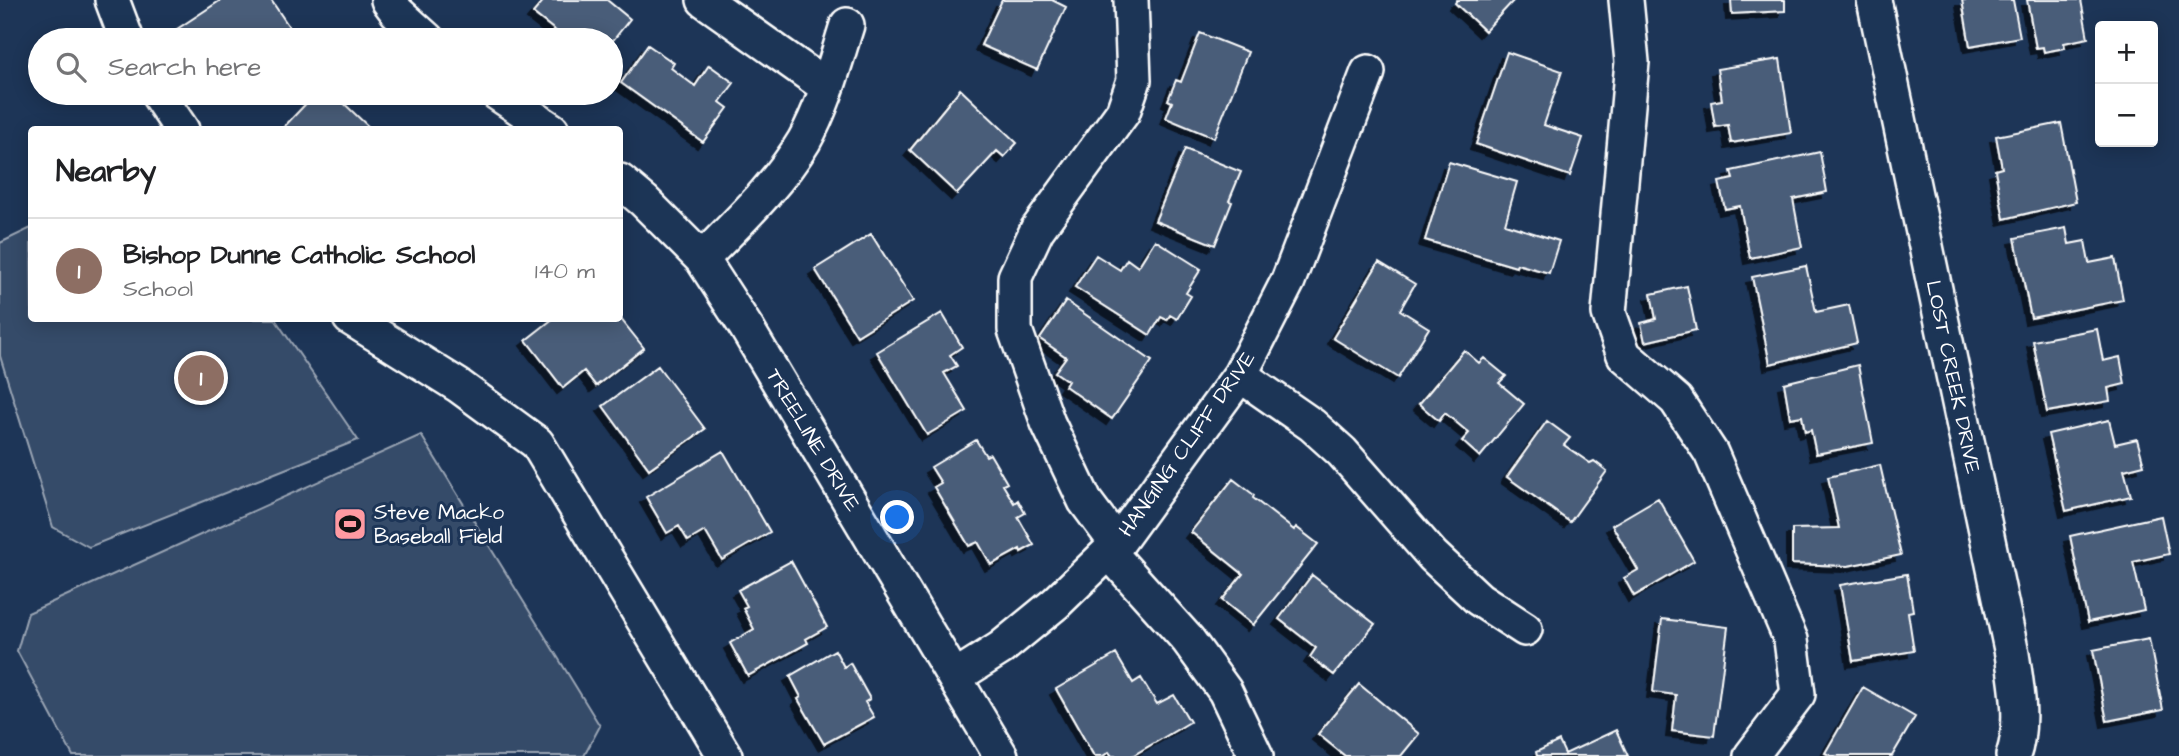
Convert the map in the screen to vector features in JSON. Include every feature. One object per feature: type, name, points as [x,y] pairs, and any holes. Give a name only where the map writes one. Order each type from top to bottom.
[{"type":"street","points":[[112,0],[122,28]]},
{"type":"street","points":[[388,0],[415,28]]},
{"type":"street","points":[[704,0],[827,87]]},
{"type":"street","points":[[1131,0],[1134,80],[1123,112],[1037,230],[1015,277],[1015,330],[1048,423],[1085,501],[1113,548],[1188,640],[1225,691],[1256,756]]},
{"type":"street","points":[[1626,0],[1632,62],[1609,313],[1624,355],[1676,400],[1711,453],[1791,640],[1798,694],[1751,756]]},
{"type":"street","name":"LOST CREEK DRIVE","points":[[1874,0],[2011,654],[2019,698],[2017,746],[2013,756]]},
{"type":"street","points":[[702,259],[766,193],[804,140],[827,87],[847,25]]},
{"type":"street","name":"HANGING CLIFF DRIVE","points":[[955,677],[1001,648],[1056,603],[1113,548],[1240,375],[1288,281],[1368,72]]},
{"type":"street","points":[[165,105],[179,126]]},
{"type":"street","points":[[516,105],[546,126]]},
{"type":"street","name":"TREELINE DRIVE","points":[[623,184],[702,259],[746,327],[1002,756]]},
{"type":"street","points":[[355,322],[459,386],[537,443],[726,756]]},
{"type":"street","points":[[1240,375],[1312,425],[1342,452],[1433,556],[1479,599],[1525,629]]},
{"type":"shaded area","points":[[28,229],[28,322],[277,322],[358,440],[89,547],[53,527],[0,356],[0,243]]},
{"type":"shaded area","name":"Steve Macko Baseball Field","points":[[421,435],[600,726],[584,756],[73,756],[17,651],[28,613]]},
{"type":"building","points":[[221,0],[271,0],[290,28],[179,28]]},
{"type":"building","points":[[544,0],[607,0],[630,19],[623,28],[552,28],[533,13]]},
{"type":"building","points":[[1002,0],[1052,0],[1066,7],[1037,70],[981,45]]},
{"type":"building","points":[[1457,0],[1514,0],[1485,31],[1455,3]]},
{"type":"building","points":[[1731,0],[1785,0],[1785,11],[1732,14]]},
{"type":"building","points":[[1962,0],[2013,0],[2020,37],[1970,46]]},
{"type":"building","points":[[2027,0],[2081,0],[2088,38],[2064,43],[2065,48],[2044,52],[2043,47],[2036,48]]},
{"type":"building","points":[[1200,33],[1248,52],[1214,138],[1166,118],[1172,102],[1168,100],[1176,80],[1181,82]]},
{"type":"building","points":[[648,45],[674,63],[671,68],[695,86],[709,65],[734,83],[720,102],[728,108],[703,142],[623,84],[623,80]]},
{"type":"building","points":[[1507,52],[1562,71],[1544,125],[1583,138],[1570,176],[1476,144]]},
{"type":"building","points":[[1780,59],[1791,133],[1731,143],[1728,125],[1715,127],[1711,102],[1722,100],[1717,69]]},
{"type":"building","points":[[960,89],[1017,143],[1004,157],[997,151],[957,194],[910,150]]},
{"type":"building","points":[[305,105],[346,105],[368,126],[285,126]]},
{"type":"building","points":[[2061,123],[2076,202],[2004,219],[1995,170],[2002,168],[1996,136]]},
{"type":"building","points":[[1185,149],[1241,172],[1215,245],[1155,221]]},
{"type":"building","points":[[1820,152],[1827,192],[1793,199],[1802,247],[1750,258],[1740,206],[1725,209],[1719,182],[1733,179],[1731,171]]},
{"type":"building","points":[[1449,162],[1517,182],[1505,224],[1559,241],[1549,273],[1517,264],[1516,267],[1425,240]]},
{"type":"building","points":[[2066,228],[2069,244],[2085,241],[2089,263],[2115,258],[2123,300],[2031,318],[2015,238]]},
{"type":"building","points":[[871,234],[913,301],[857,336],[815,269]]},
{"type":"building","points":[[1155,240],[1201,269],[1186,293],[1191,296],[1177,319],[1170,315],[1167,320],[1161,317],[1150,335],[1075,287],[1096,255],[1120,270],[1127,259],[1138,267]]},
{"type":"building","points":[[1379,262],[1415,284],[1400,310],[1429,328],[1398,378],[1333,338]]},
{"type":"building","points":[[1806,266],[1816,312],[1849,305],[1857,343],[1770,364],[1752,277]]},
{"type":"building","points":[[1687,286],[1696,330],[1645,342],[1641,323],[1656,319],[1651,294]]},
{"type":"building","points":[[1066,301],[1152,361],[1112,419],[1065,386],[1068,381],[1055,372],[1066,357],[1040,339]]},
{"type":"building","points":[[942,313],[962,347],[950,355],[957,366],[944,373],[967,411],[927,435],[877,352]]},
{"type":"building","points":[[549,322],[623,322],[644,348],[596,386],[584,371],[563,388],[526,340]]},
{"type":"building","points":[[2097,329],[2103,361],[2120,357],[2125,384],[2108,388],[2110,401],[2047,412],[2033,341]]},
{"type":"building","points":[[1464,350],[1479,363],[1484,358],[1506,376],[1499,383],[1524,404],[1480,457],[1462,441],[1469,433],[1445,413],[1439,421],[1419,404]]},
{"type":"building","points":[[1858,365],[1873,443],[1816,454],[1811,430],[1805,432],[1802,416],[1790,418],[1784,383]]},
{"type":"building","points":[[658,366],[705,429],[649,469],[603,406]]},
{"type":"building","points":[[2109,420],[2115,444],[2137,439],[2144,465],[2124,470],[2131,496],[2066,511],[2048,434]]},
{"type":"building","points":[[1547,421],[1570,438],[1564,445],[1607,471],[1570,522],[1507,477]]},
{"type":"building","points":[[976,440],[986,456],[990,454],[1007,483],[1003,485],[1014,503],[1018,500],[1025,513],[1018,517],[1034,545],[1021,552],[1020,549],[991,565],[978,542],[969,546],[934,487],[941,483],[931,467]]},
{"type":"building","points":[[723,451],[770,532],[722,560],[705,531],[688,541],[679,526],[667,533],[646,497]]},
{"type":"building","points":[[1880,465],[1901,555],[1848,566],[1792,564],[1792,529],[1839,528],[1828,477]]},
{"type":"building","points":[[1233,479],[1294,530],[1296,527],[1318,544],[1253,625],[1222,600],[1243,574],[1191,532]]},
{"type":"building","points":[[1658,498],[1694,561],[1634,596],[1624,578],[1638,570],[1612,525]]},
{"type":"building","points":[[2161,516],[2169,554],[2133,562],[2144,610],[2088,622],[2070,536]]},
{"type":"building","points":[[791,561],[827,627],[806,639],[808,643],[748,676],[730,643],[754,629],[743,608],[747,606],[738,590]]},
{"type":"building","points":[[1907,574],[1913,611],[1908,612],[1914,651],[1853,661],[1840,585]]},
{"type":"building","points":[[1312,575],[1375,624],[1334,675],[1310,657],[1316,648],[1279,619]]},
{"type":"building","points":[[1662,619],[1728,627],[1714,736],[1672,731],[1676,695],[1653,692]]},
{"type":"building","points":[[2149,639],[2163,710],[2107,721],[2093,650]]},
{"type":"building","points":[[835,650],[844,667],[850,663],[870,699],[865,702],[874,717],[824,744],[798,699],[801,697],[790,676]]},
{"type":"building","points":[[1116,654],[1133,683],[1141,678],[1157,704],[1174,695],[1190,722],[1132,756],[1112,756],[1109,752],[1103,756],[1094,756],[1056,689]]},
{"type":"building","points":[[1359,684],[1419,734],[1401,756],[1345,756],[1318,734]]},
{"type":"building","points":[[1863,687],[1915,717],[1892,756],[1831,756],[1825,753]]},
{"type":"building","points":[[1616,730],[1628,756],[1537,756],[1536,752],[1559,741],[1565,754]]},
{"type":"place","name":"Bishop Dunne Catholic School","points":[[201,378]]},
{"type":"place","name":"Steve Macko Baseball Field","points":[[350,524]]}]
